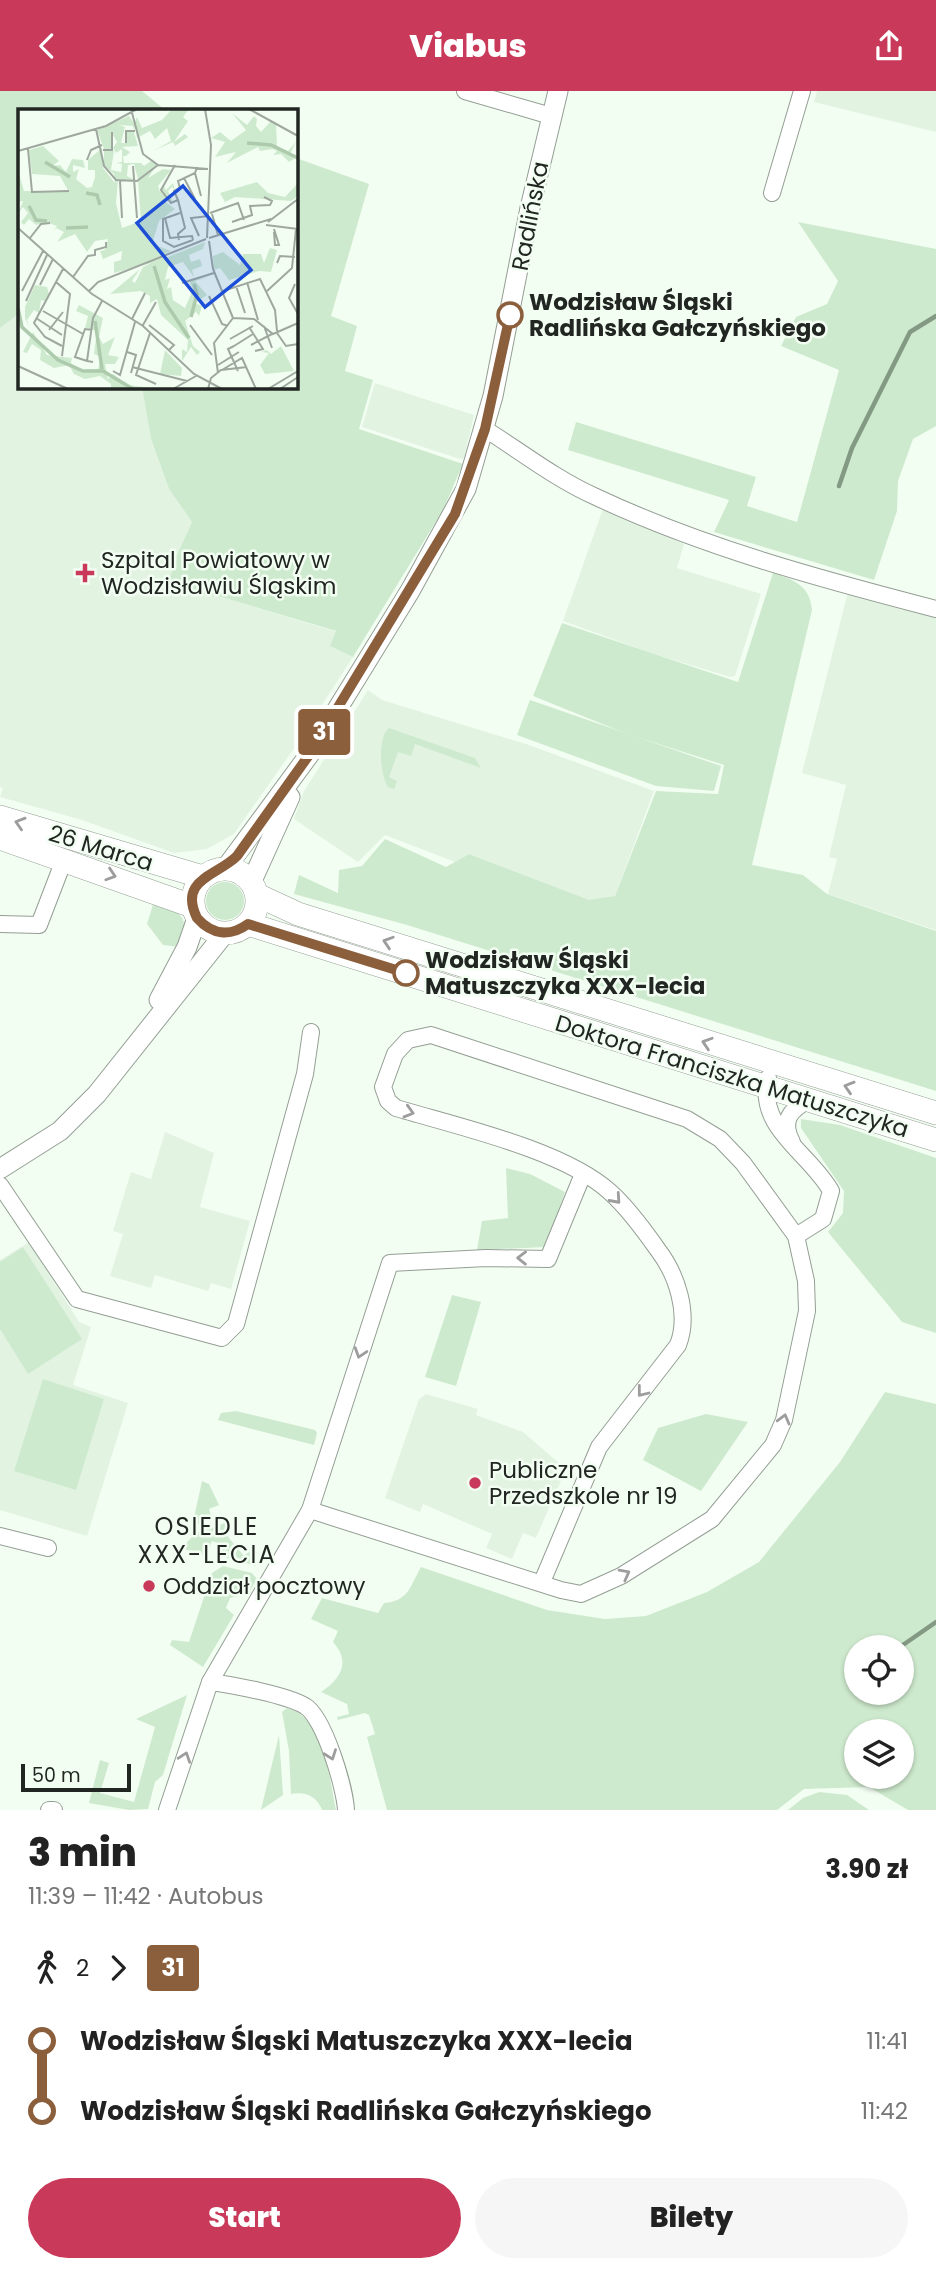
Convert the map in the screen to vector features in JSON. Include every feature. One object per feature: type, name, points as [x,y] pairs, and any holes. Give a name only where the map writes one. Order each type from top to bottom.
[{"type":"main road","name":"26 Marca","points":[[0,817],[203,877]]},
{"type":"main road","name":"26 Marca","points":[[0,838],[64,860],[195,912]]},
{"type":"main road","points":[[225,869],[242,874],[254,889],[256,911],[248,924],[225,933],[214,932],[195,912],[196,886],[203,877],[225,869]]},
{"type":"main road","name":"Doktora Franciszka Matuszczyka","points":[[254,889],[298,914],[936,1113]]},
{"type":"main road","name":"Doktora Franciszka Matuszczyka","points":[[248,924],[936,1140]]},
{"type":"street","points":[[465,91],[551,116]]},
{"type":"street","name":"Radlińska","points":[[225,869],[309,755],[455,514],[485,429],[558,91]]},
{"type":"street","points":[[772,193],[802,91]]},
{"type":"street","points":[[485,429],[591,495],[682,533],[828,581],[936,609]]},
{"type":"street","name":"Radlińska","points":[[254,889],[309,755]]},
{"type":"street","points":[[0,924],[38,925],[64,860]]},
{"type":"street","points":[[135,1044],[187,947],[195,912]]},
{"type":"street","points":[[0,1170],[60,1131],[77,1116],[115,1073],[135,1044],[225,933]]},
{"type":"street","points":[[0,1185],[77,1299],[222,1338],[236,1324],[305,1074],[311,1032]]},
{"type":"street","points":[[310,1510],[561,1590],[581,1594],[621,1576],[712,1519],[773,1445],[780,1431],[807,1311],[806,1281],[796,1236],[743,1163],[720,1139],[687,1119],[431,1035],[408,1040],[395,1054],[383,1087],[388,1101],[396,1108],[537,1152],[583,1174],[611,1192],[671,1266],[681,1302],[684,1331],[678,1345],[599,1447],[542,1582]]},
{"type":"street","points":[[772,1064],[766,1086],[768,1109],[775,1127],[822,1175],[831,1191],[823,1219],[796,1236]]},
{"type":"street","points":[[793,1145],[786,1132],[786,1122],[794,1108],[808,1100]]},
{"type":"street","points":[[167,1810],[211,1682],[310,1510],[333,1432],[390,1263],[486,1258],[548,1259],[583,1174]]},
{"type":"street","points":[[0,1536],[48,1548]]},
{"type":"street","points":[[211,1682],[236,1685],[305,1706],[317,1718],[338,1774],[346,1810]]},
{"type":"shaded area","points":[[0,91],[142,91],[164,109],[18,109],[18,315],[0,328]]},
{"type":"shaded area","points":[[817,91],[936,91],[936,132],[814,102]]},
{"type":"shaded area","points":[[298,159],[369,184],[331,316],[357,326],[345,371],[373,380],[359,429],[463,464],[443,510],[353,657],[330,646],[336,631],[221,597],[166,590],[176,557],[192,522],[169,489],[151,439],[142,389],[298,389]]},
{"type":"shaded area","points":[[798,222],[936,249],[936,426],[913,439],[898,481],[897,511],[874,580],[714,532],[729,500],[568,450],[576,422],[756,477],[747,506],[797,522],[839,370],[781,346],[796,317],[827,304],[838,281]]},
{"type":"shaded area","points":[[18,315],[18,389],[142,389],[151,439],[169,489],[192,522],[176,557],[166,590],[221,597],[337,632],[331,646],[353,657],[234,834],[207,849],[174,853],[82,820],[0,797],[3,788],[0,787],[0,328]]},
{"type":"shaded area","points":[[375,383],[474,415],[464,458],[460,459],[362,427]]},
{"type":"shaded area","points":[[603,509],[684,544],[677,568],[761,594],[735,676],[730,677],[651,653],[563,621]]},
{"type":"shaded area","points":[[773,573],[800,585],[808,595],[812,610],[752,865],[803,875],[827,894],[936,931],[936,1091],[407,925],[294,894],[299,875],[338,893],[339,870],[362,866],[385,839],[446,867],[469,854],[589,900],[615,896],[656,791],[718,794],[724,765],[627,734],[533,696],[562,623],[738,682]]},
{"type":"shaded area","points":[[848,592],[936,617],[936,930],[828,894],[837,859],[829,857],[846,785],[802,773]]},
{"type":"shaded area","points":[[368,690],[382,700],[529,745],[654,791],[615,896],[589,901],[469,854],[455,862],[385,835],[358,862],[294,819],[304,791]]},
{"type":"shaded area","points":[[530,700],[721,766],[714,791],[656,786],[517,735]]},
{"type":"shaded area","points":[[389,728],[475,758],[481,768],[415,744],[411,756],[398,752],[389,777],[397,781],[394,789],[388,787],[383,774],[381,748]]},
{"type":"shaded area","points":[[225,882],[239,887],[244,901],[239,915],[225,920],[211,915],[206,901],[211,887]]},
{"type":"shaded area","points":[[155,898],[177,912],[184,922],[180,947],[163,945],[147,924]]},
{"type":"shaded area","points":[[801,1119],[840,1125],[936,1158],[936,1333],[902,1322],[828,1232],[843,1213],[844,1191],[801,1128]]},
{"type":"shaded area","points":[[165,1132],[214,1153],[200,1207],[250,1221],[231,1289],[211,1283],[208,1291],[155,1275],[151,1288],[110,1276],[123,1234],[113,1231],[131,1172],[151,1179]]},
{"type":"shaded area","points":[[506,1168],[530,1174],[565,1192],[546,1247],[477,1250],[482,1221],[508,1218]]},
{"type":"shaded area","points":[[29,1242],[79,1322],[91,1327],[73,1385],[128,1403],[87,1536],[0,1510],[0,1260]]},
{"type":"shaded area","points":[[23,1247],[82,1339],[28,1374],[0,1329],[0,1262]]},
{"type":"shaded area","points":[[452,1295],[481,1302],[456,1386],[425,1377]]},
{"type":"shaded area","points":[[43,1379],[104,1399],[76,1490],[14,1471]]},
{"type":"shaded area","points":[[885,1392],[936,1404],[936,1810],[908,1810],[872,1789],[914,1789],[914,1719],[844,1719],[844,1788],[804,1789],[777,1810],[387,1810],[367,1737],[375,1734],[369,1715],[365,1713],[338,1720],[337,1717],[349,1714],[347,1704],[321,1692],[334,1682],[342,1663],[342,1656],[333,1642],[338,1631],[311,1619],[322,1598],[378,1613],[384,1603],[404,1596],[421,1567],[547,1610],[605,1619],[646,1616],[707,1592],[759,1562],[840,1462]]},
{"type":"shaded area","name":"Publiczne Przedszkole nr 19","points":[[426,1394],[478,1409],[476,1415],[523,1432],[566,1469],[536,1538],[523,1533],[512,1559],[486,1548],[492,1534],[423,1504],[420,1512],[385,1498],[419,1399]]},
{"type":"shaded area","points":[[236,1411],[315,1430],[317,1433],[314,1445],[218,1420],[221,1413]]},
{"type":"shaded area","points":[[706,1414],[748,1422],[701,1491],[643,1460],[658,1428]]},
{"type":"shaded area","points":[[202,1481],[209,1484],[219,1505],[209,1509],[212,1518],[192,1527]]},
{"type":"shaded area","points":[[230,1521],[232,1524],[224,1532],[244,1556],[251,1550],[256,1566],[224,1557],[221,1551],[223,1545],[212,1541],[206,1556],[181,1548],[195,1534]]},
{"type":"shaded area","points":[[223,1566],[252,1573],[257,1579],[248,1594],[230,1598],[226,1608],[234,1615],[203,1667],[170,1645],[172,1640],[189,1642],[212,1573]]},
{"type":"shaded area","points":[[187,1695],[163,1775],[155,1782],[148,1809],[129,1810],[89,1803],[100,1760],[109,1763],[100,1793],[134,1802],[155,1727],[136,1719]]},
{"type":"shaded area","points":[[287,1708],[310,1723],[317,1736],[323,1750],[336,1810],[322,1810],[314,1798],[306,1794],[291,1794],[289,1751],[282,1712]]},
{"type":"shaded area","points":[[279,1735],[283,1795],[261,1810]]},
{"type":"shaded area","points":[[819,1792],[847,1795],[869,1810],[788,1810],[803,1798]]},
{"type":"waterway","points":[[839,486],[852,448],[910,332],[936,316]]},
{"type":"waterway","points":[[914,1637],[936,1622]]},
{"type":"bus line","name":"31","points":[[406,973],[248,924],[233,932],[214,932],[197,918],[192,906],[193,896],[203,877],[216,870],[225,869],[237,856],[309,755],[455,514],[476,461],[485,429],[510,315]]},
{"type":"place","name":"Wodzisław Śląski Radlińska Gałczyńskiego","points":[[510,315]]},
{"type":"place","name":"Szpital Powiatowy w Wodzisławiu Śląskim","points":[[85,573]]},
{"type":"place","name":"Wodzisław Śląski Matuszczyka XXX-lecia","points":[[406,973]]},
{"type":"place","name":"Publiczne Przedszkole nr 19","points":[[475,1483]]},
{"type":"place","name":"Oddział pocztowy","points":[[149,1586]]},
{"type":"district","name":"OSIEDLE XXX-LECIA","points":[[207,1541]]}]
